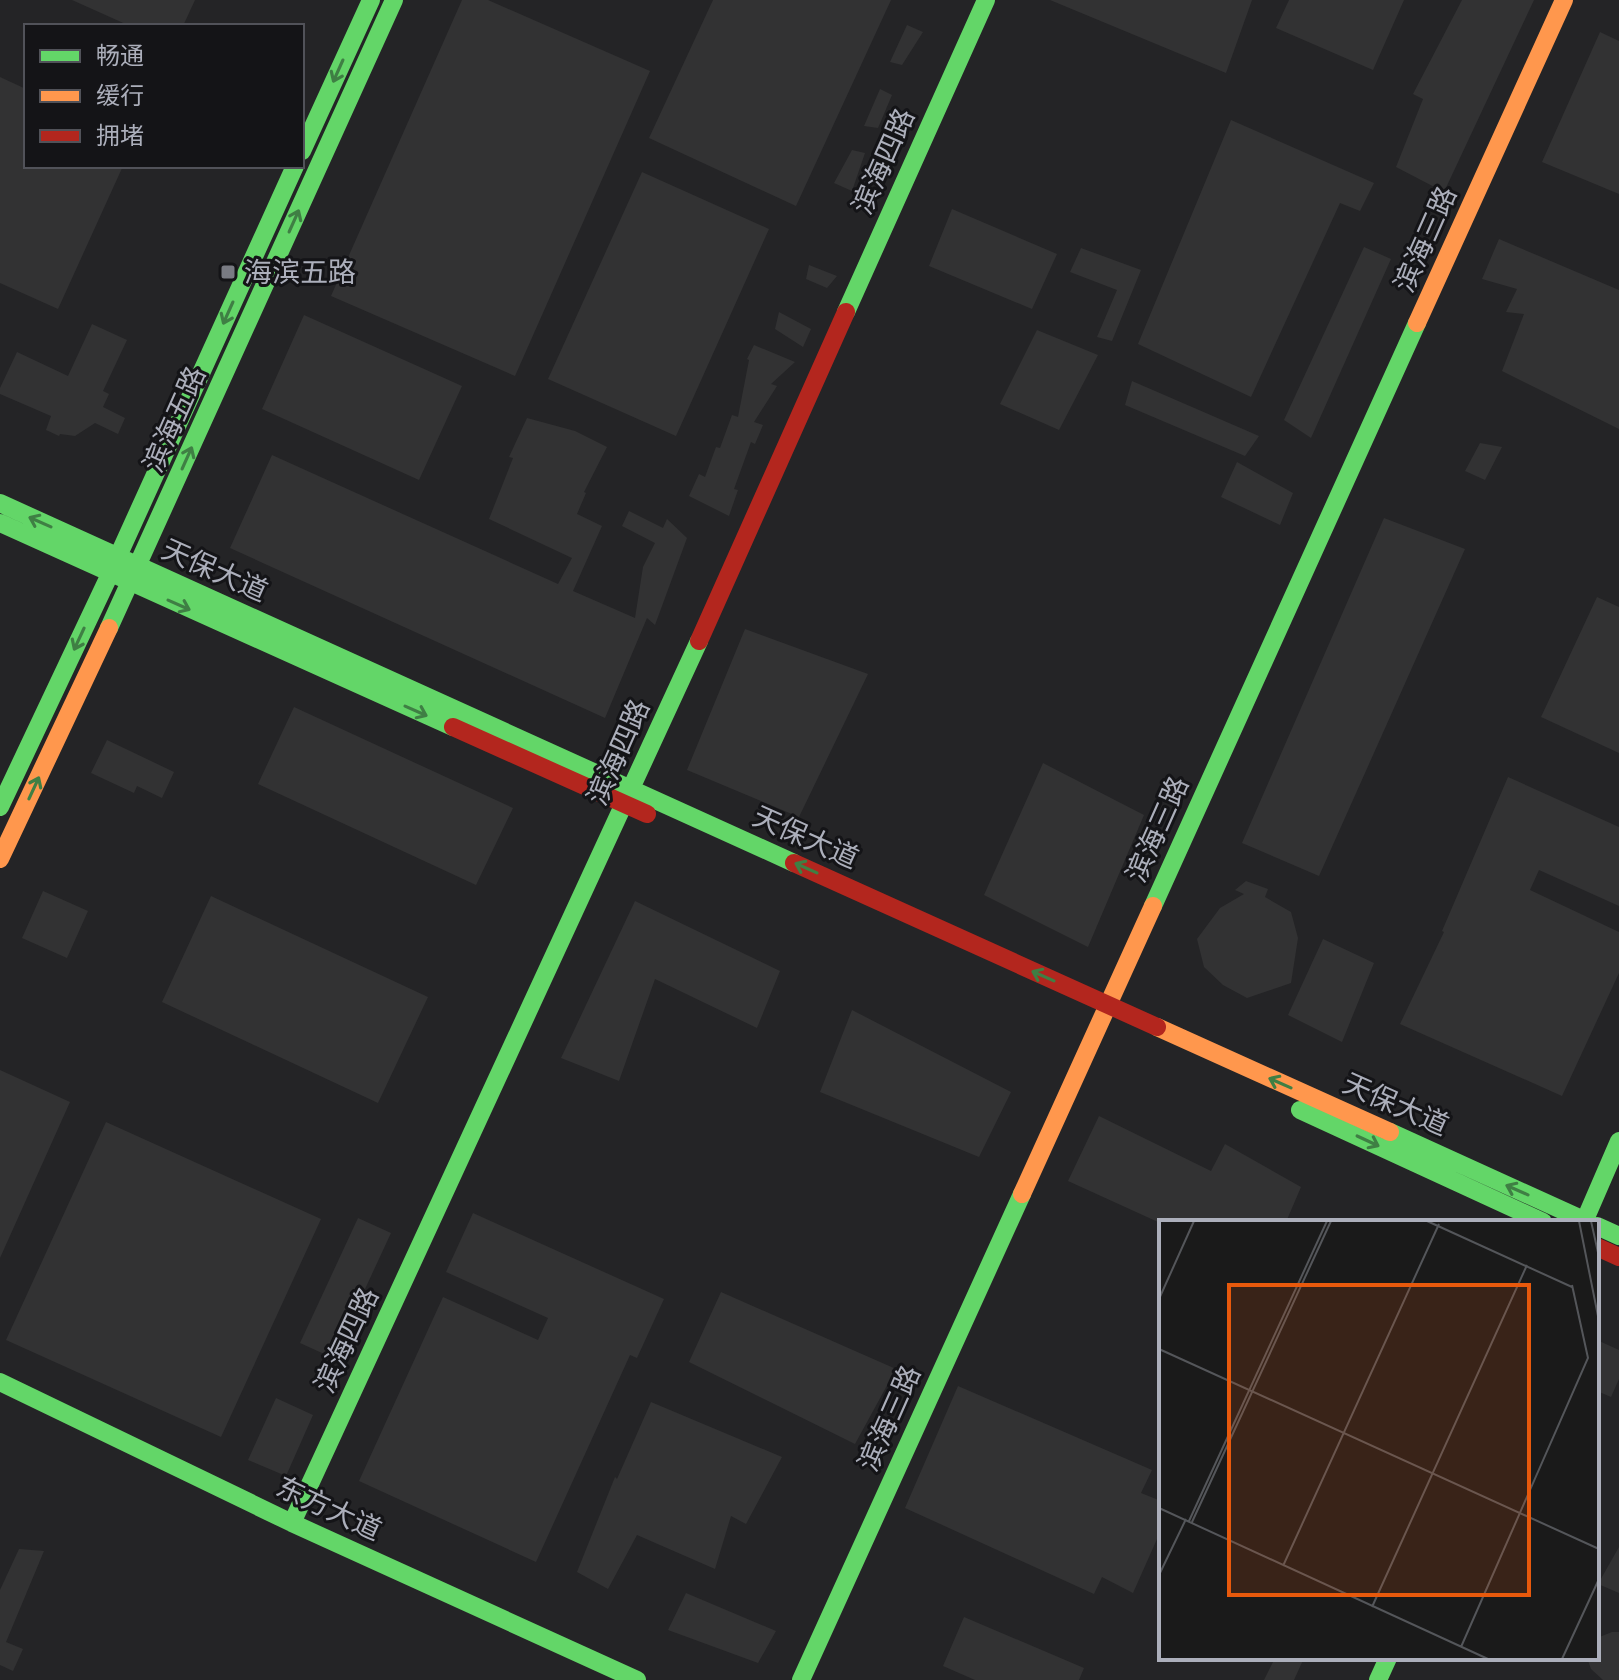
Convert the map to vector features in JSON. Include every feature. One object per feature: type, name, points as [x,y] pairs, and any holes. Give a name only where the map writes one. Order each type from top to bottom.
[{"type":"street","points":[[304,147],[371,0]]},
{"type":"street","name":"滨海五路","points":[[0,859],[135,575],[394,0]]},
{"type":"street","name":"滨海四路","points":[[292,1523],[629,797],[986,0]]},
{"type":"street","name":"滨海三路","points":[[801,1680],[1564,0]]},
{"type":"street","name":"滨海五路","points":[[0,807],[294,168]]},
{"type":"street","name":"天保大道","points":[[0,503],[80,540],[115,559],[135,575],[1105,1012],[1582,1220]]},
{"type":"street","points":[[80,540],[100,541],[113,537],[135,518]]},
{"type":"street","points":[[0,523],[57,549],[83,556],[115,559],[155,529]]},
{"type":"street","name":"天保大道","points":[[1105,1012],[1539,1220]]},
{"type":"street","points":[[1590,1220],[1619,1141]]},
{"type":"street","name":"天保大道","points":[[1599,1227],[1619,1236]]},
{"type":"street","points":[[1599,1248],[1619,1257]]},
{"type":"street","name":"东方大道","points":[[0,1382],[292,1523],[637,1680]]},
{"type":"street","points":[[1378,1680],[1387,1660]]},
{"type":"shaded area","points":[[0,0],[1619,0],[1619,1680],[0,1680]]},
{"type":"building","points":[[72,0],[195,0],[184,24],[126,24]]},
{"type":"building","points":[[462,0],[488,0],[650,71],[515,376],[331,296]]},
{"type":"building","points":[[713,0],[891,0],[796,206],[649,138]]},
{"type":"building","points":[[1050,0],[1252,0],[1226,73]]},
{"type":"building","points":[[1289,0],[1404,0],[1373,70],[1276,28]]},
{"type":"building","points":[[1462,0],[1534,0],[1444,192],[1396,167],[1423,99],[1413,94]]},
{"type":"building","points":[[907,25],[923,32],[902,65],[890,62]]},
{"type":"building","points":[[1600,32],[1619,41],[1619,194],[1542,162]]},
{"type":"building","points":[[0,77],[24,88],[24,168],[122,168],[58,309],[0,283]]},
{"type":"building","points":[[880,89],[892,95],[878,128],[864,126]]},
{"type":"building","points":[[1231,120],[1374,183],[1360,211],[1340,203],[1251,397],[1138,344]]},
{"type":"building","points":[[852,150],[865,153],[852,191],[834,183]]},
{"type":"building","points":[[642,172],[769,229],[676,436],[548,379]]},
{"type":"building","points":[[952,209],[1057,254],[1032,309],[929,266]]},
{"type":"building","points":[[1499,239],[1619,290],[1619,429],[1502,371],[1524,314],[1506,312],[1517,289],[1482,279]]},
{"type":"building","points":[[1364,247],[1391,259],[1311,438],[1284,420]]},
{"type":"building","points":[[1081,248],[1141,270],[1112,341],[1097,337],[1117,290],[1070,272]]},
{"type":"building","points":[[809,265],[837,276],[827,288],[806,279]]},
{"type":"building","points":[[779,312],[811,329],[803,347],[775,329]]},
{"type":"building","points":[[304,315],[462,386],[419,480],[262,409]]},
{"type":"building","points":[[92,324],[127,340],[103,391],[109,394],[103,407],[125,418],[118,434],[95,423],[75,436],[59,436],[46,430],[51,416],[0,394],[0,388],[17,352],[68,376]]},
{"type":"building","points":[[1037,330],[1098,355],[1059,430],[1000,404]]},
{"type":"building","points":[[754,345],[795,362],[771,384],[777,386],[754,422],[763,425],[755,444],[751,442],[734,489],[738,490],[729,516],[689,496],[699,474],[705,477],[732,415],[738,417],[747,359]]},
{"type":"building","points":[[1132,381],[1259,436],[1245,456],[1125,405]]},
{"type":"building","points":[[527,418],[575,431],[607,447],[584,492],[577,514],[602,526],[573,591],[635,618],[643,567],[655,543],[622,526],[629,511],[663,528],[667,519],[687,538],[655,625],[647,618],[605,718],[230,548],[272,455],[558,584],[572,558],[489,519],[513,458],[509,457]]},
{"type":"building","points":[[1480,443],[1502,447],[1485,480],[1465,471]]},
{"type":"building","points":[[1237,462],[1293,493],[1280,525],[1221,497]]},
{"type":"building","points":[[1384,518],[1465,549],[1319,876],[1242,843]]},
{"type":"building","points":[[1597,597],[1619,607],[1619,753],[1541,717]]},
{"type":"building","points":[[745,629],[868,674],[799,817],[687,770]]},
{"type":"building","points":[[294,707],[513,808],[476,885],[258,784]]},
{"type":"building","points":[[107,740],[174,772],[162,798],[137,786],[134,793],[91,773]]},
{"type":"building","points":[[1043,763],[1144,815],[1088,947],[984,895]]},
{"type":"building","points":[[1508,777],[1619,827],[1619,906],[1539,870],[1530,890],[1619,932],[1619,973],[1562,1096],[1400,1024],[1444,932]]},
{"type":"building","points":[[1246,881],[1268,889],[1265,897],[1291,912],[1298,938],[1291,983],[1247,998],[1223,985],[1204,967],[1197,939],[1220,908],[1244,894],[1235,890]]},
{"type":"building","points":[[43,891],[88,911],[67,958],[22,938]]},
{"type":"building","points":[[211,896],[428,997],[378,1103],[162,1002]]},
{"type":"building","points":[[635,901],[780,971],[757,1028],[655,979],[619,1081],[561,1058]]},
{"type":"building","points":[[1323,939],[1374,963],[1342,1042],[1288,1015]]},
{"type":"building","points":[[852,1010],[1011,1092],[979,1157],[820,1092]]},
{"type":"building","points":[[0,1070],[70,1102],[0,1258]]},
{"type":"building","points":[[1099,1116],[1211,1171],[1225,1144],[1301,1187],[1287,1220],[1158,1222],[1068,1181]]},
{"type":"building","points":[[106,1122],[321,1219],[221,1437],[6,1340]]},
{"type":"building","points":[[473,1213],[664,1299],[637,1358],[630,1355],[536,1562],[359,1481],[443,1297],[538,1340],[548,1318],[446,1272]]},
{"type":"building","points":[[358,1218],[391,1233],[333,1358],[300,1343]]},
{"type":"building","points":[[721,1292],[896,1369],[855,1444],[689,1362]]},
{"type":"building","points":[[1599,1341],[1619,1350],[1619,1379],[1611,1397],[1599,1392]]},
{"type":"building","points":[[958,1386],[1152,1470],[1141,1493],[1159,1500],[1159,1534],[1133,1593],[1102,1577],[1094,1594],[905,1508]]},
{"type":"building","points":[[276,1398],[313,1415],[286,1476],[248,1460]]},
{"type":"building","points":[[651,1402],[782,1457],[746,1524],[731,1516],[715,1569],[637,1535],[608,1589],[577,1572],[615,1477],[617,1479]]},
{"type":"building","points":[[1619,1547],[1619,1593],[1599,1582]]},
{"type":"building","points":[[19,1549],[44,1551],[6,1642],[23,1649],[13,1671],[0,1665],[0,1590]]},
{"type":"building","points":[[686,1593],[776,1631],[758,1663],[668,1630]]},
{"type":"building","points":[[964,1617],[1084,1668],[1079,1680],[975,1680],[943,1666]]},
{"type":"building","points":[[1619,1632],[1619,1680],[1603,1680],[1591,1669],[1588,1660],[1599,1660],[1599,1637]]},
{"type":"building","points":[[1274,1660],[1303,1660],[1294,1680],[1264,1680]]},
{"type":"traffic: fast","points":[[304,147],[371,0]]},
{"type":"traffic: fast","points":[[109,628],[394,0]]},
{"type":"traffic: fast","points":[[846,312],[986,0]]},
{"type":"traffic: fast","points":[[0,807],[110,574],[294,168]]},
{"type":"traffic: fast","points":[[1153,906],[1417,323]]},
{"type":"traffic: fast","points":[[0,503],[794,863]]},
{"type":"traffic: fast","points":[[0,523],[453,727]]},
{"type":"traffic: fast","points":[[292,1523],[699,641]]},
{"type":"traffic: fast","points":[[1300,1110],[1539,1220]]},
{"type":"traffic: fast","points":[[1390,1132],[1584,1220]]},
{"type":"traffic: fast","points":[[1585,1220],[1619,1141]]},
{"type":"traffic: fast","points":[[801,1680],[1022,1194]]},
{"type":"traffic: fast","points":[[1599,1227],[1619,1236]]},
{"type":"traffic: fast","points":[[0,1382],[292,1523],[637,1680]]},
{"type":"traffic: fast","points":[[1378,1680],[1387,1660]]},
{"type":"traffic: slow","points":[[1417,323],[1564,0]]},
{"type":"traffic: slow","points":[[0,859],[109,628]]},
{"type":"traffic: slow","points":[[1022,1194],[1153,906]]},
{"type":"traffic: slow","points":[[1157,1027],[1390,1132]]},
{"type":"traffic: jam","points":[[699,641],[846,312]]},
{"type":"traffic: jam","points":[[453,727],[647,814]]},
{"type":"traffic: jam","points":[[794,863],[1157,1027]]},
{"type":"traffic: jam","points":[[1599,1248],[1619,1257]]},
{"type":"place","name":"海滨五路","points":[[228,272]]}]
